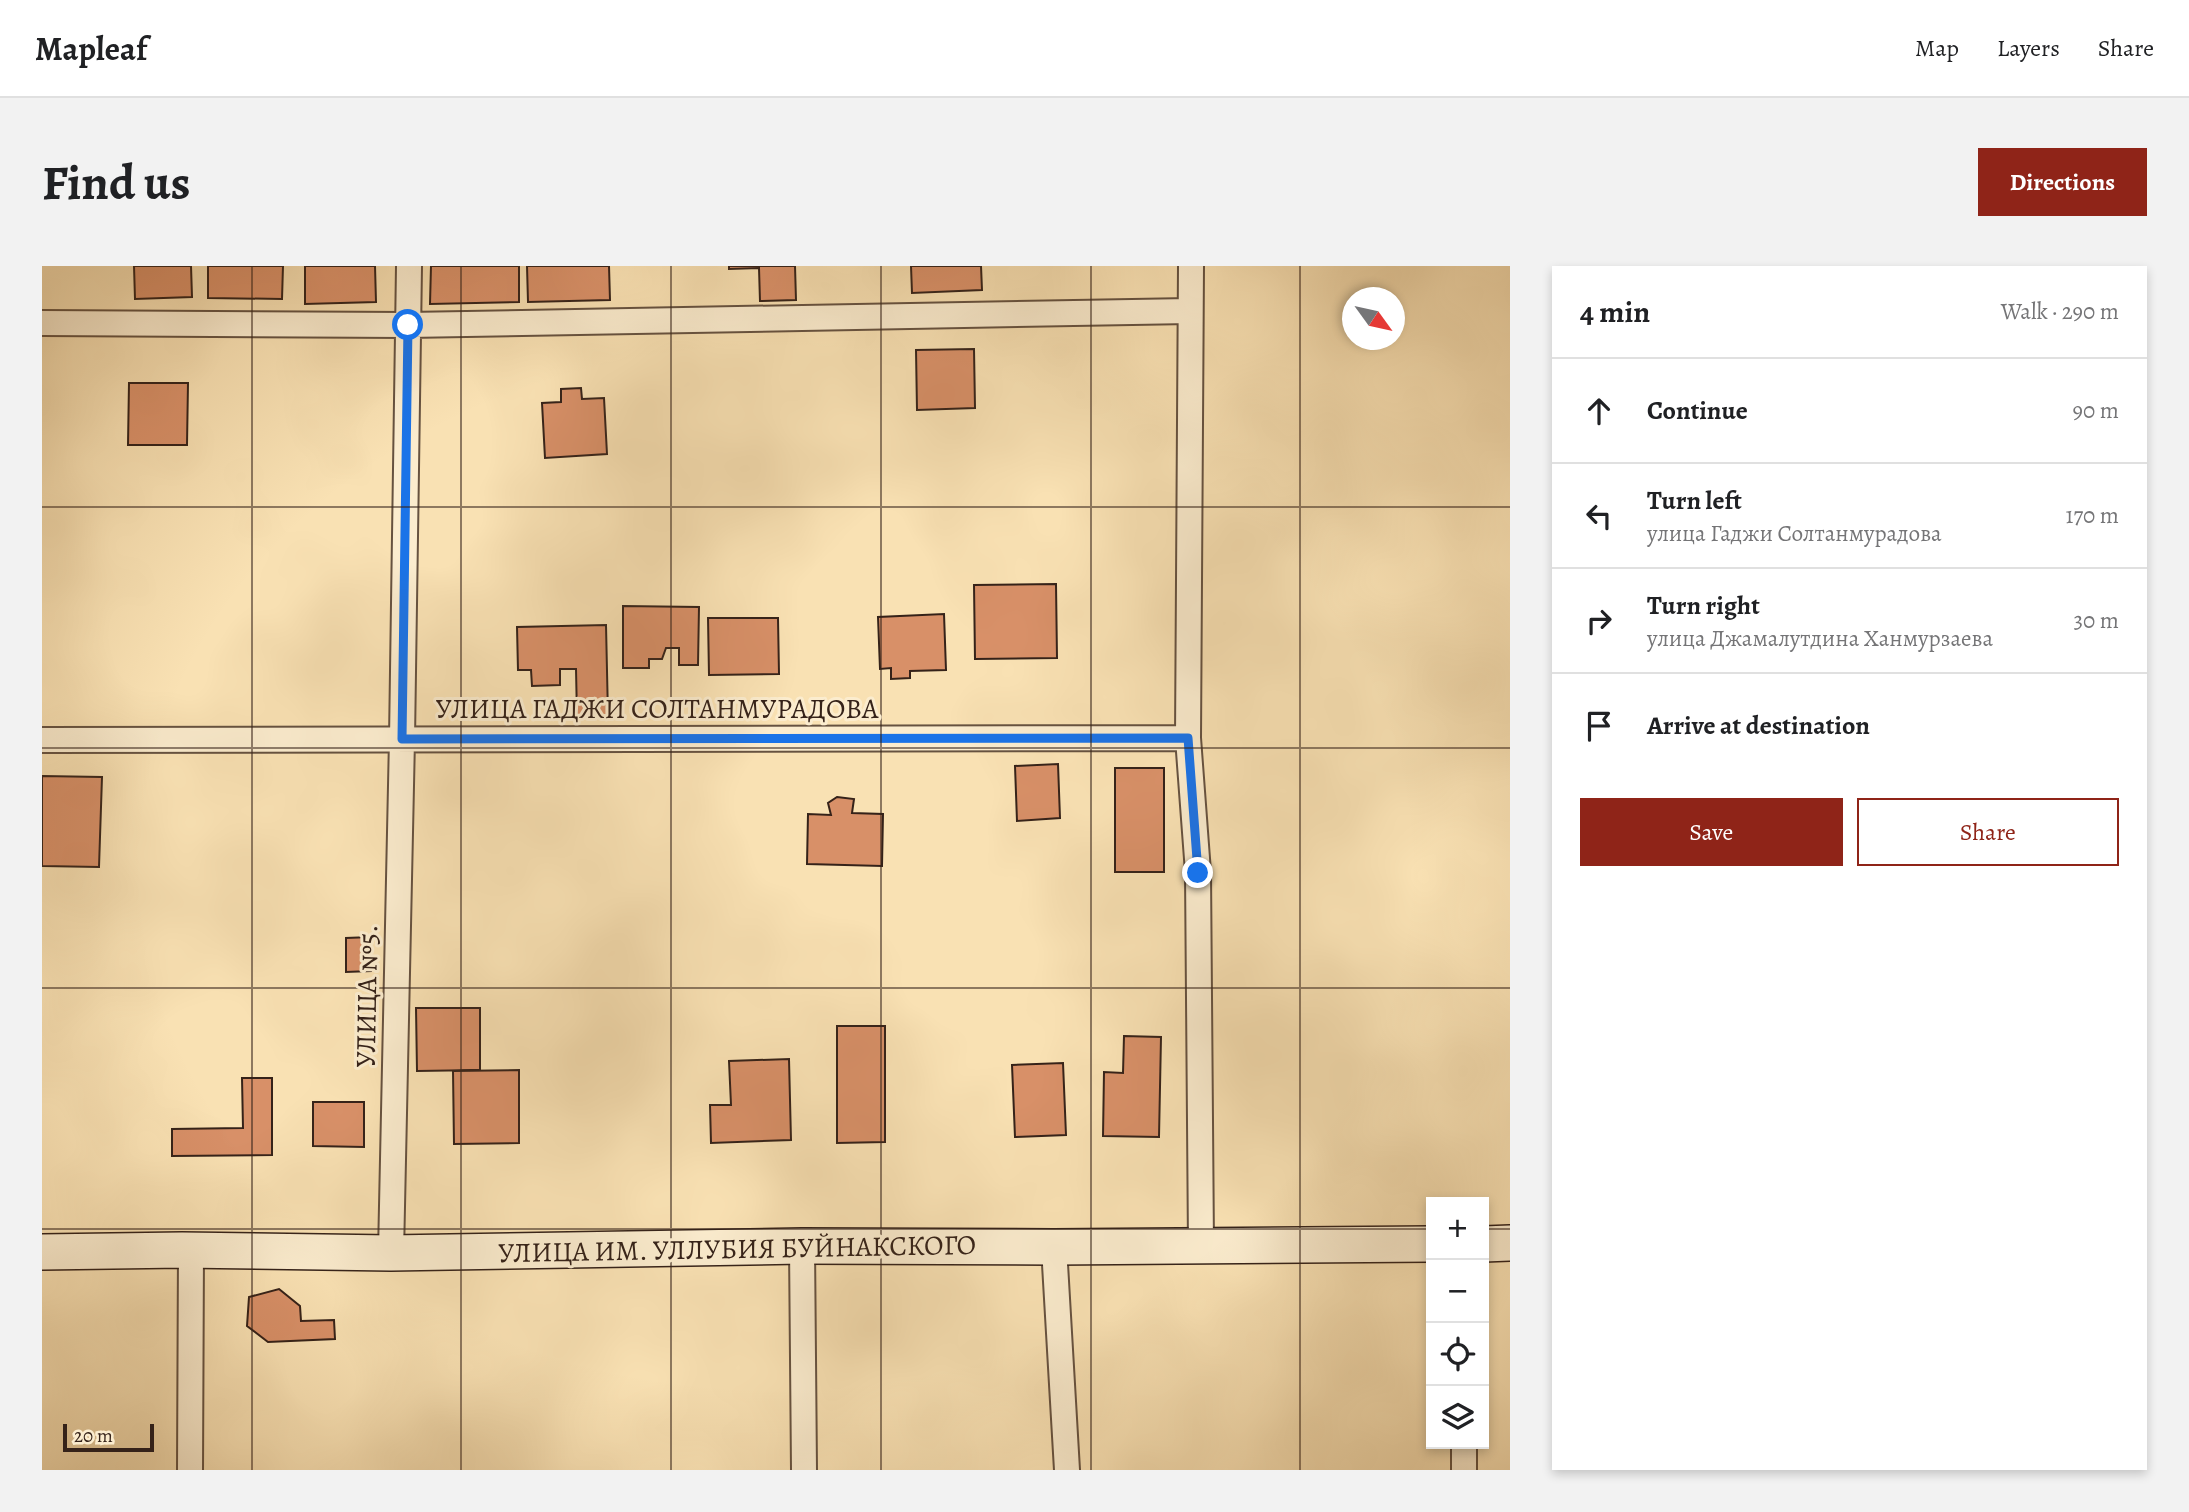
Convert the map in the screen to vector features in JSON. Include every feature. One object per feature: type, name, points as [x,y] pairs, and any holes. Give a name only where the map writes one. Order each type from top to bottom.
[{"type":"main road","points":[[1489,1244],[1510,1243]]},
{"type":"main road","name":"УЛИЦА ИМ. УЛЛУБИЯ БУЙНАКСКОГО","points":[[42,1252],[391,1254],[802,1246],[1426,1244]]},
{"type":"street","name":"УЛИЦА №5.","points":[[391,1254],[409,266]]},
{"type":"street","points":[[1191,266],[1188,738],[1198,873],[1201,1246]]},
{"type":"street","points":[[42,323],[408,325],[1190,311]]},
{"type":"street","name":"УЛИЦА ГАДЖИ СОЛТАНМУРАДОВА","points":[[42,740],[1188,738]]},
{"type":"street","points":[[802,1246],[804,1470]]},
{"type":"street","points":[[1054,1247],[1067,1470]]},
{"type":"street","points":[[190,1470],[191,1251]]},
{"type":"street","points":[[1464,1449],[1464,1470]]},
{"type":"building","points":[[134,266],[191,266],[192,297],[135,299]]},
{"type":"building","points":[[208,266],[283,266],[282,299],[208,298]]},
{"type":"building","points":[[305,266],[375,266],[376,302],[305,304]]},
{"type":"building","points":[[431,266],[519,266],[519,302],[430,304]]},
{"type":"building","points":[[527,266],[609,266],[610,300],[528,302]]},
{"type":"building","points":[[729,266],[795,266],[796,300],[760,301],[759,268],[729,269]]},
{"type":"building","points":[[911,266],[981,266],[982,290],[912,293]]},
{"type":"building","points":[[974,349],[975,408],[917,410],[916,350]]},
{"type":"building","points":[[129,383],[188,383],[187,445],[128,445]]},
{"type":"building","points":[[581,388],[582,399],[604,398],[607,454],[545,458],[542,403],[561,402],[561,389]]},
{"type":"building","points":[[1056,584],[1057,658],[975,659],[974,585]]},
{"type":"building","points":[[623,606],[699,607],[698,665],[679,665],[679,648],[666,648],[662,659],[649,659],[649,668],[623,668]]},
{"type":"building","points":[[944,614],[946,670],[910,671],[910,678],[891,679],[891,668],[880,669],[878,617]]},
{"type":"building","points":[[708,618],[778,618],[779,674],[709,675]]},
{"type":"building","points":[[606,625],[608,716],[577,717],[576,669],[560,669],[560,685],[532,686],[531,670],[518,670],[517,627]]},
{"type":"building","points":[[1058,764],[1060,818],[1017,821],[1015,766]]},
{"type":"building","points":[[1115,768],[1164,768],[1164,872],[1115,872]]},
{"type":"building","points":[[42,776],[102,777],[99,867],[42,866]]},
{"type":"building","points":[[837,797],[854,799],[852,813],[883,814],[882,866],[807,864],[808,814],[831,815],[828,803]]},
{"type":"building","points":[[371,937],[371,971],[346,972],[346,938]]},
{"type":"building","points":[[416,1008],[480,1008],[480,1070],[417,1071]]},
{"type":"building","points":[[837,1026],[885,1026],[885,1142],[837,1143]]},
{"type":"building","points":[[1124,1036],[1161,1037],[1159,1137],[1103,1136],[1104,1072],[1123,1073]]},
{"type":"building","points":[[789,1059],[791,1140],[711,1143],[710,1105],[731,1105],[729,1061]]},
{"type":"building","points":[[1063,1063],[1066,1135],[1015,1137],[1012,1065]]},
{"type":"building","points":[[519,1070],[519,1143],[454,1144],[453,1071]]},
{"type":"building","points":[[242,1078],[272,1078],[272,1155],[172,1156],[172,1129],[243,1128]]},
{"type":"building","points":[[313,1102],[364,1102],[364,1147],[313,1146]]},
{"type":"building","points":[[279,1289],[300,1306],[301,1321],[334,1320],[335,1339],[268,1342],[247,1326],[249,1297]]},
{"type":"route","points":[[408,325],[402,739],[1188,738],[1198,873]]}]
